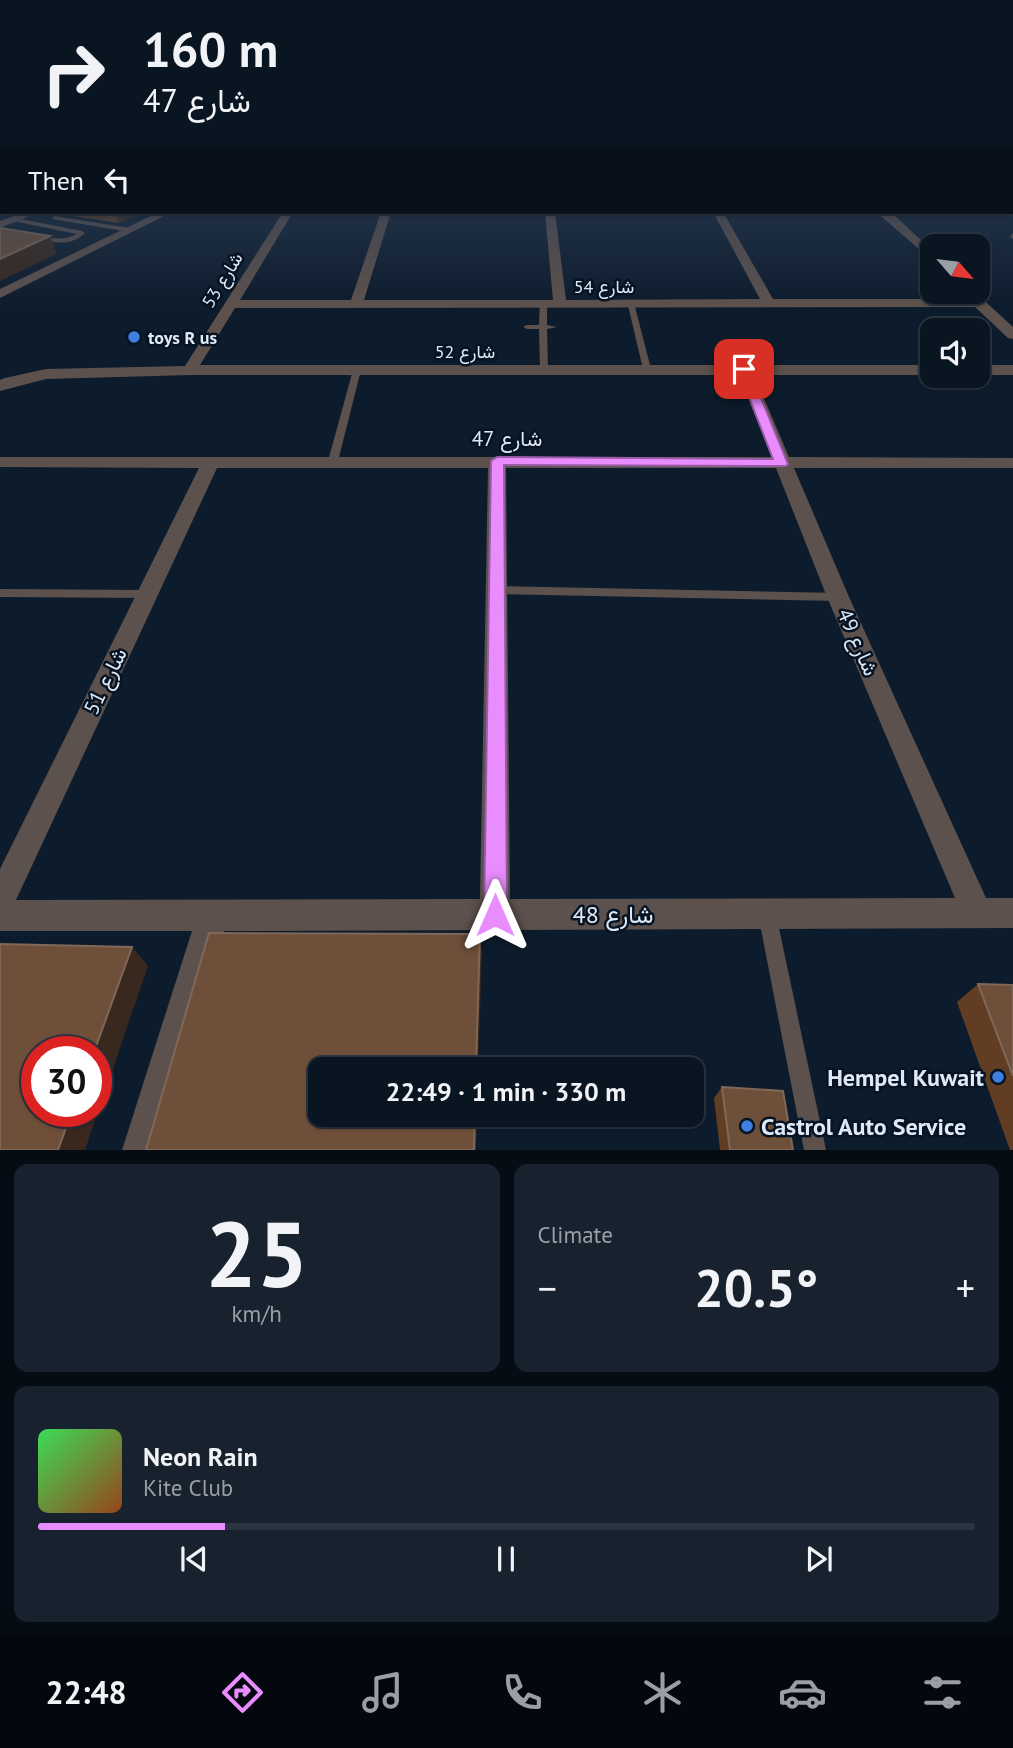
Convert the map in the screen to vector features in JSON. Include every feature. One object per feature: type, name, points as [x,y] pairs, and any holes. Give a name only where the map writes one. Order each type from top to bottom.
[{"type":"street","points":[[0,225],[29,214]]},
{"type":"street","points":[[0,293],[163,214]]},
{"type":"street","name":"شارع 53","points":[[190,370],[287,214]]},
{"type":"street","points":[[356,304],[385,214]]},
{"type":"street","points":[[550,214],[560,304]]},
{"type":"street","points":[[719,214],[769,303]]},
{"type":"street","points":[[884,214],[920,246]]},
{"type":"street","name":"شارع 54","points":[[230,304],[920,303]]},
{"type":"street","points":[[979,304],[1013,335]]},
{"type":"street","name":"شارع 49","points":[[744,369],[838,597],[977,913]]},
{"type":"street","name":"شارع 52","points":[[0,386],[10,381],[46,374],[190,370],[920,370]]},
{"type":"street","points":[[990,370],[1013,370]]},
{"type":"street","name":"شارع 47","points":[[0,461],[1013,463]]},
{"type":"street","name":"شارع 51","points":[[0,901],[211,461]]},
{"type":"street","points":[[495,915],[497,461]]},
{"type":"street","name":"شارع 48","points":[[0,916],[1013,913]]},
{"type":"street","points":[[141,1150],[213,915]]},
{"type":"lane","points":[[38,214],[130,230]]},
{"type":"lane","points":[[15,219],[82,233],[78,238],[65,241],[35,237]]},
{"type":"lane","points":[[543,303],[547,328],[544,370]]},
{"type":"lane","points":[[630,303],[647,369]]},
{"type":"lane","points":[[527,329],[547,328]]},
{"type":"lane","points":[[333,461],[357,370]]},
{"type":"lane","points":[[497,590],[838,597]]},
{"type":"lane","points":[[0,593],[147,594]]},
{"type":"lane","points":[[767,914],[815,1150]]},
{"type":"building","points":[[0,228],[50,236],[0,259]]},
{"type":"building","points":[[209,933],[480,934],[476,1057],[308,1057],[308,1127],[475,1127],[474,1150],[146,1150]]},
{"type":"building","points":[[0,944],[132,947],[100,1036],[21,1036],[21,1127],[66,1127],[58,1150],[0,1150]]},
{"type":"building","points":[[978,984],[1013,985],[1013,1076]]},
{"type":"building","name":"Castrol Auto Service","points":[[722,1087],[783,1091],[793,1150],[730,1150]]},
{"type":"place","name":"toys R us","points":[[134,337]]},
{"type":"place","name":"Hempel Kuwait","points":[[998,1077]]},
{"type":"place","name":"Castrol Auto Service","points":[[747,1126]]},
{"type":"route","points":[[495,915],[497,461],[782,464],[744,369]]}]
